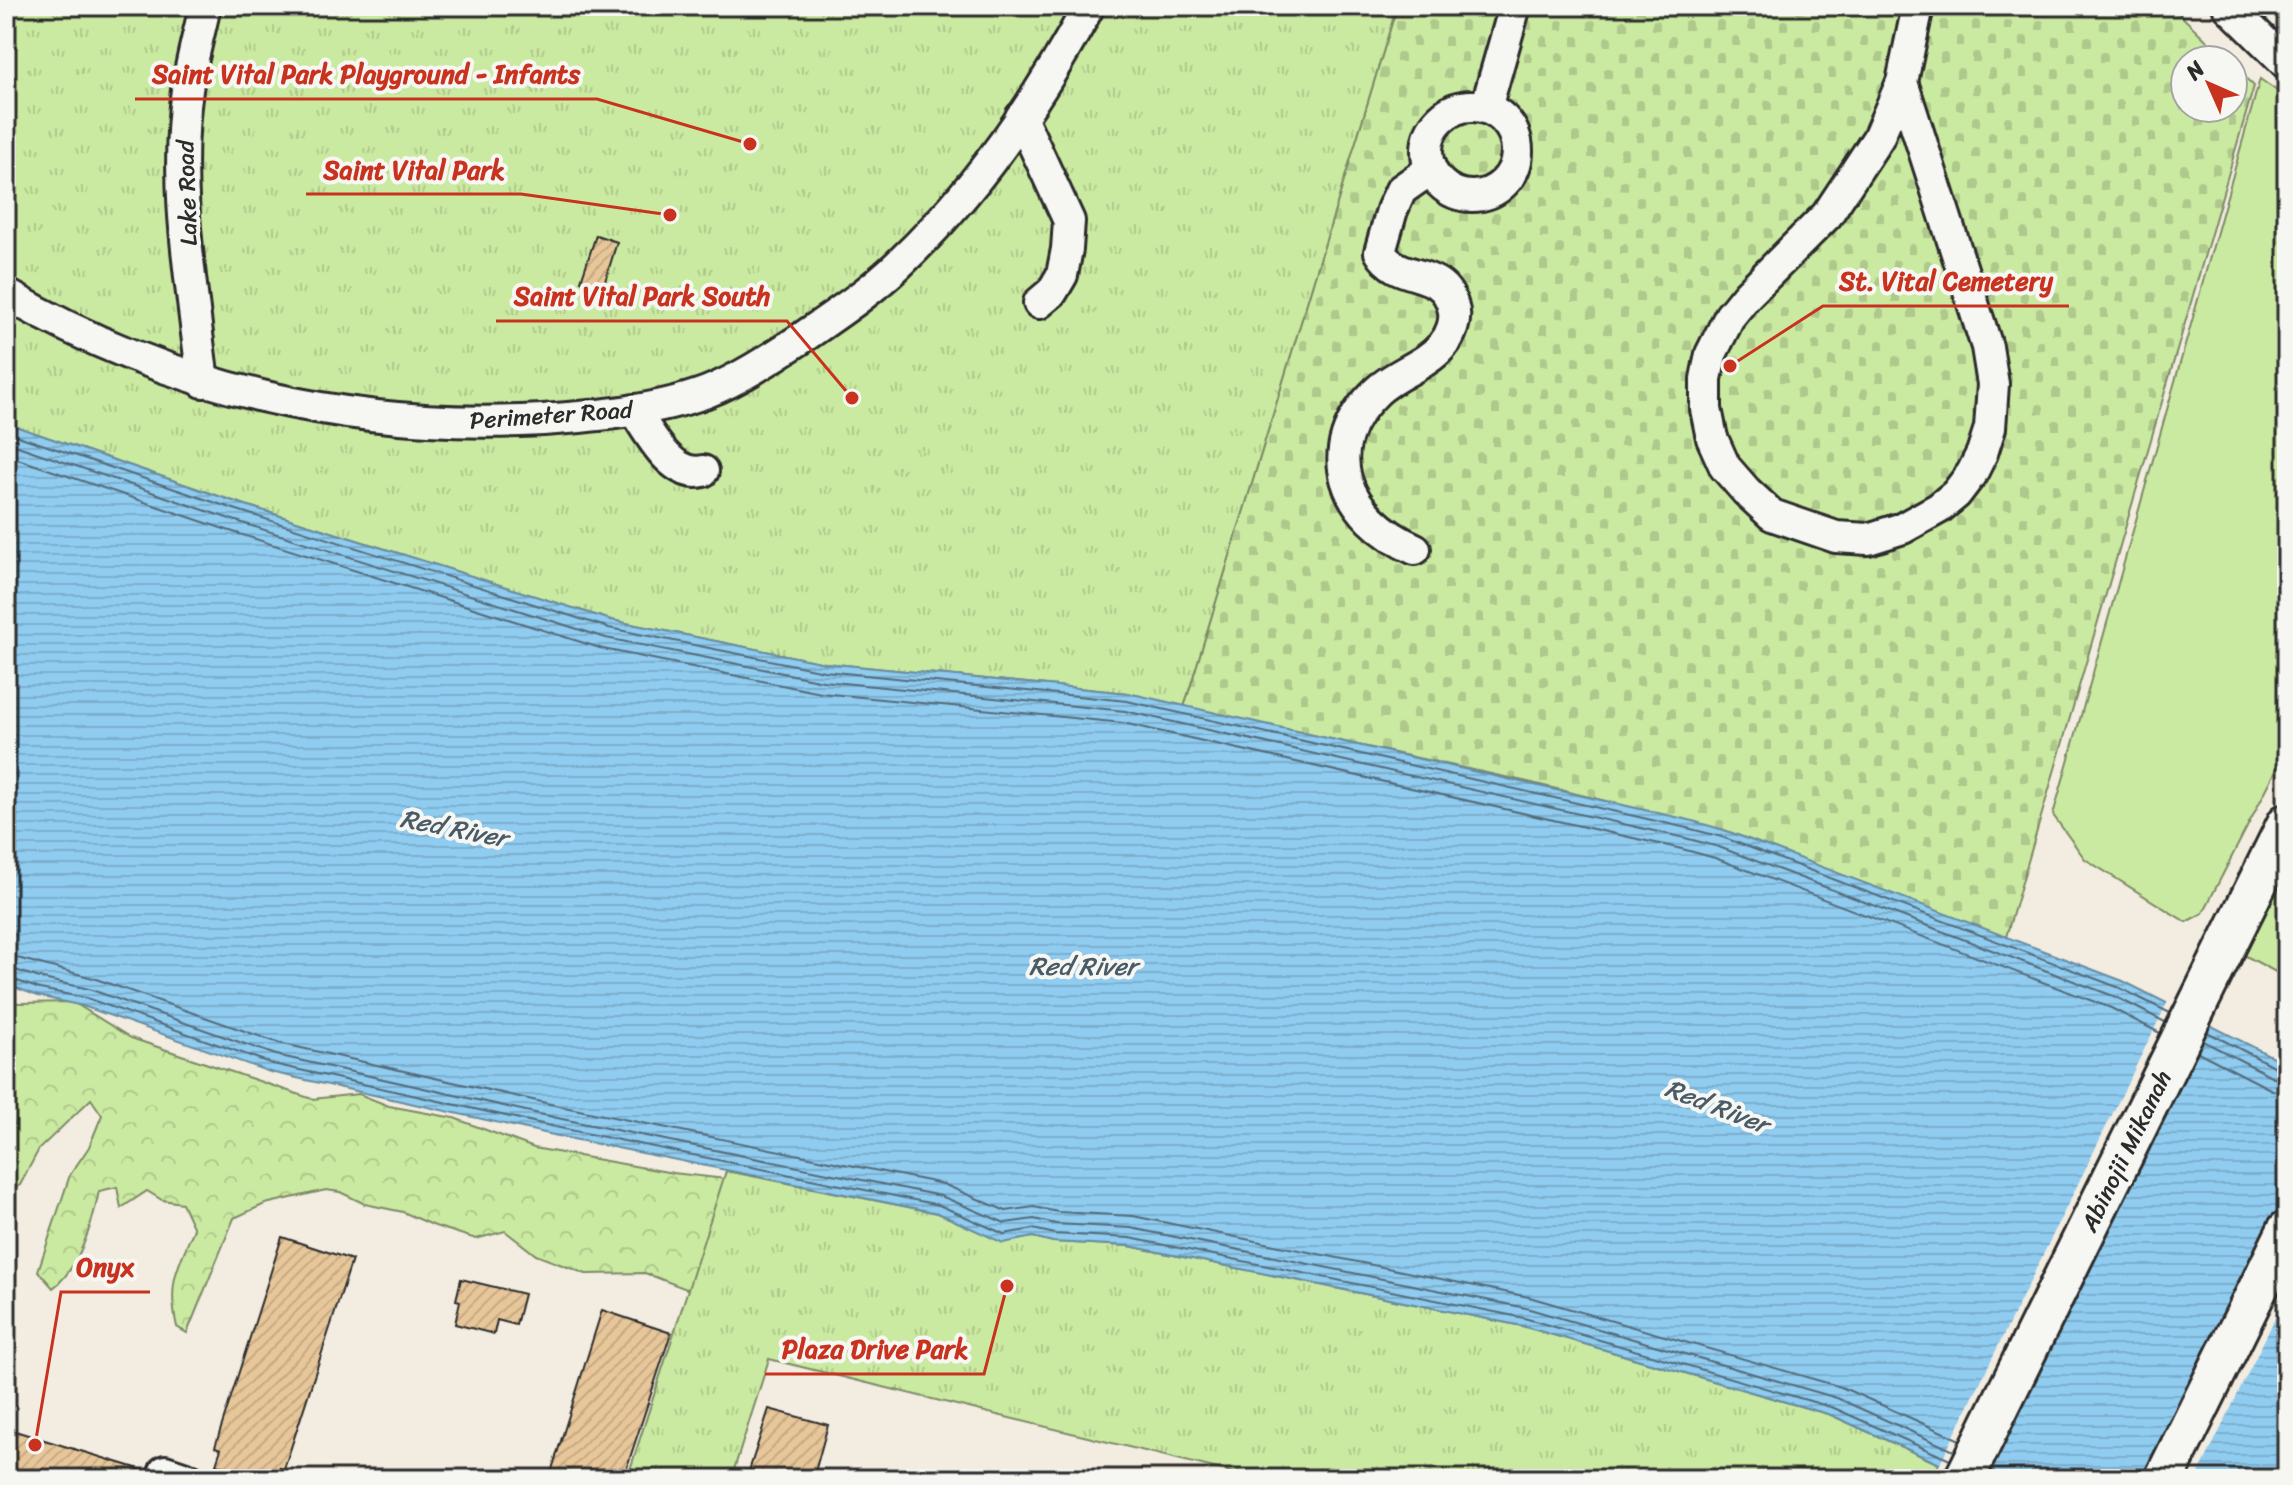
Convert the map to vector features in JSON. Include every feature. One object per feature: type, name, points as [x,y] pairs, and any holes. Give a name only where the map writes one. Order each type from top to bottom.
[{"type":"main road","name":"Abinojii Mikanah","points":[[1964,1479],[2284,830]]},
{"type":"main road","points":[[2164,1479],[2287,1230]]},
{"type":"street","name":"Lake Road","points":[[203,382],[187,239],[183,169],[187,91],[205,6]]},
{"type":"street","name":"Perimeter Road","points":[[6,294],[36,312],[129,355],[203,382],[351,414],[423,422],[496,423],[590,417],[707,392],[774,356],[838,313],[898,265],[952,209],[1021,117],[1089,6]]},
{"type":"street","points":[[1486,108],[1515,6]]},
{"type":"street","points":[[1902,82],[1987,347],[1993,384],[1990,428],[1972,473],[1956,494],[1939,508],[1903,528],[1868,539],[1836,537],[1772,515],[1725,467],[1712,438],[1706,409],[1706,379],[1711,354],[1730,316],[1827,215],[1878,138],[1902,82],[1918,6]]},
{"type":"street","points":[[2228,6],[2253,27],[2287,64]]},
{"type":"street","points":[[2253,27],[2287,47]]},
{"type":"street","points":[[1472,106],[1486,108],[1510,125],[1516,139],[1514,168],[1506,181],[1494,190],[1480,195],[1451,191],[1439,182],[1431,169],[1427,155],[1428,140],[1444,116],[1472,106]]},
{"type":"street","points":[[1021,117],[1069,221],[1062,275],[1052,292],[1039,303]]},
{"type":"street","points":[[1415,549],[1391,539],[1370,521],[1355,503],[1347,486],[1344,468],[1347,434],[1355,417],[1380,389],[1442,346],[1455,319],[1454,307],[1446,290],[1432,279],[1386,263],[1380,252],[1401,190],[1431,169]]},
{"type":"street","points":[[634,410],[665,454],[679,467],[694,474],[703,471]]},
{"type":"street","points":[[162,1479],[165,1471],[189,1479]]},
{"type":"green space","points":[[6,6],[1397,6],[1184,707],[1128,693],[825,663],[611,620],[236,502],[6,423]]},
{"type":"green space","points":[[1397,6],[2171,6],[2210,44],[2169,44],[2169,124],[2243,124],[2006,937],[1724,830],[1528,782],[1184,707]]},
{"type":"green space","points":[[2260,79],[2287,98],[2287,749],[2203,913],[2186,922],[2085,859],[2053,815]]},
{"type":"green space","points":[[2249,81],[2254,86],[2249,103]]},
{"type":"green space","points":[[2287,873],[2287,978],[2244,955]]},
{"type":"green space","points":[[6,999],[18,1003],[73,1002],[131,1038],[312,1099],[359,1094],[389,1106],[454,1118],[534,1148],[673,1173],[735,1180],[702,1295],[645,1273],[586,1274],[536,1255],[505,1231],[476,1239],[403,1212],[365,1204],[340,1192],[326,1190],[265,1204],[234,1218],[187,1333],[177,1327],[173,1299],[175,1276],[194,1229],[182,1203],[162,1200],[147,1191],[121,1208],[117,1187],[99,1191],[89,1230],[77,1257],[53,1288],[38,1271],[70,1175],[89,1147],[102,1115],[91,1099],[39,1149],[20,1185],[6,1193]]},
{"type":"green space","points":[[726,1171],[938,1213],[1003,1242],[1033,1237],[1053,1242],[1129,1246],[1522,1326],[1831,1415],[1939,1464],[1932,1479],[1259,1479],[769,1359],[731,1479],[627,1479]]},
{"type":"water","name":"Red River","points":[[6,423],[236,502],[611,620],[825,663],[1128,693],[1689,820],[1724,830],[2123,981],[2287,1064],[2287,1479],[1973,1479],[1831,1415],[1522,1326],[1129,1246],[1053,1242],[1033,1237],[1003,1243],[938,1213],[558,1136],[270,1072],[83,1006],[38,996],[6,984]]},
{"type":"pier","points":[[2169,999],[2206,1018],[1963,1479],[1938,1468]]},
{"type":"pier","points":[[2287,1191],[2287,1294],[2196,1479],[2146,1479]]},
{"type":"building","points":[[596,235],[617,242],[603,288],[581,281]]},
{"type":"building","points":[[282,1237],[352,1260],[284,1469],[279,1468],[275,1479],[263,1479],[216,1464],[221,1449],[215,1447]]},
{"type":"building","points":[[461,1279],[524,1294],[516,1325],[497,1320],[494,1334],[455,1324]]},
{"type":"building","points":[[602,1310],[671,1333],[623,1479],[549,1479]]},
{"type":"building","points":[[769,1409],[828,1425],[813,1479],[751,1479],[752,1475],[748,1474]]},
{"type":"building","points":[[15,1431],[146,1471],[144,1479],[6,1479],[6,1459]]},
{"type":"place","name":"Saint Vital Park Playground - Infants","points":[[750,144]]},
{"type":"place","name":"Saint Vital Park","points":[[670,215]]},
{"type":"place","name":"St. Vital Cemetery","points":[[1730,366]]},
{"type":"place","name":"Saint Vital Park South","points":[[852,398]]},
{"type":"place","name":"Plaza Drive Park","points":[[1007,1286]]},
{"type":"place","name":"Onyx","points":[[35,1445]]}]
